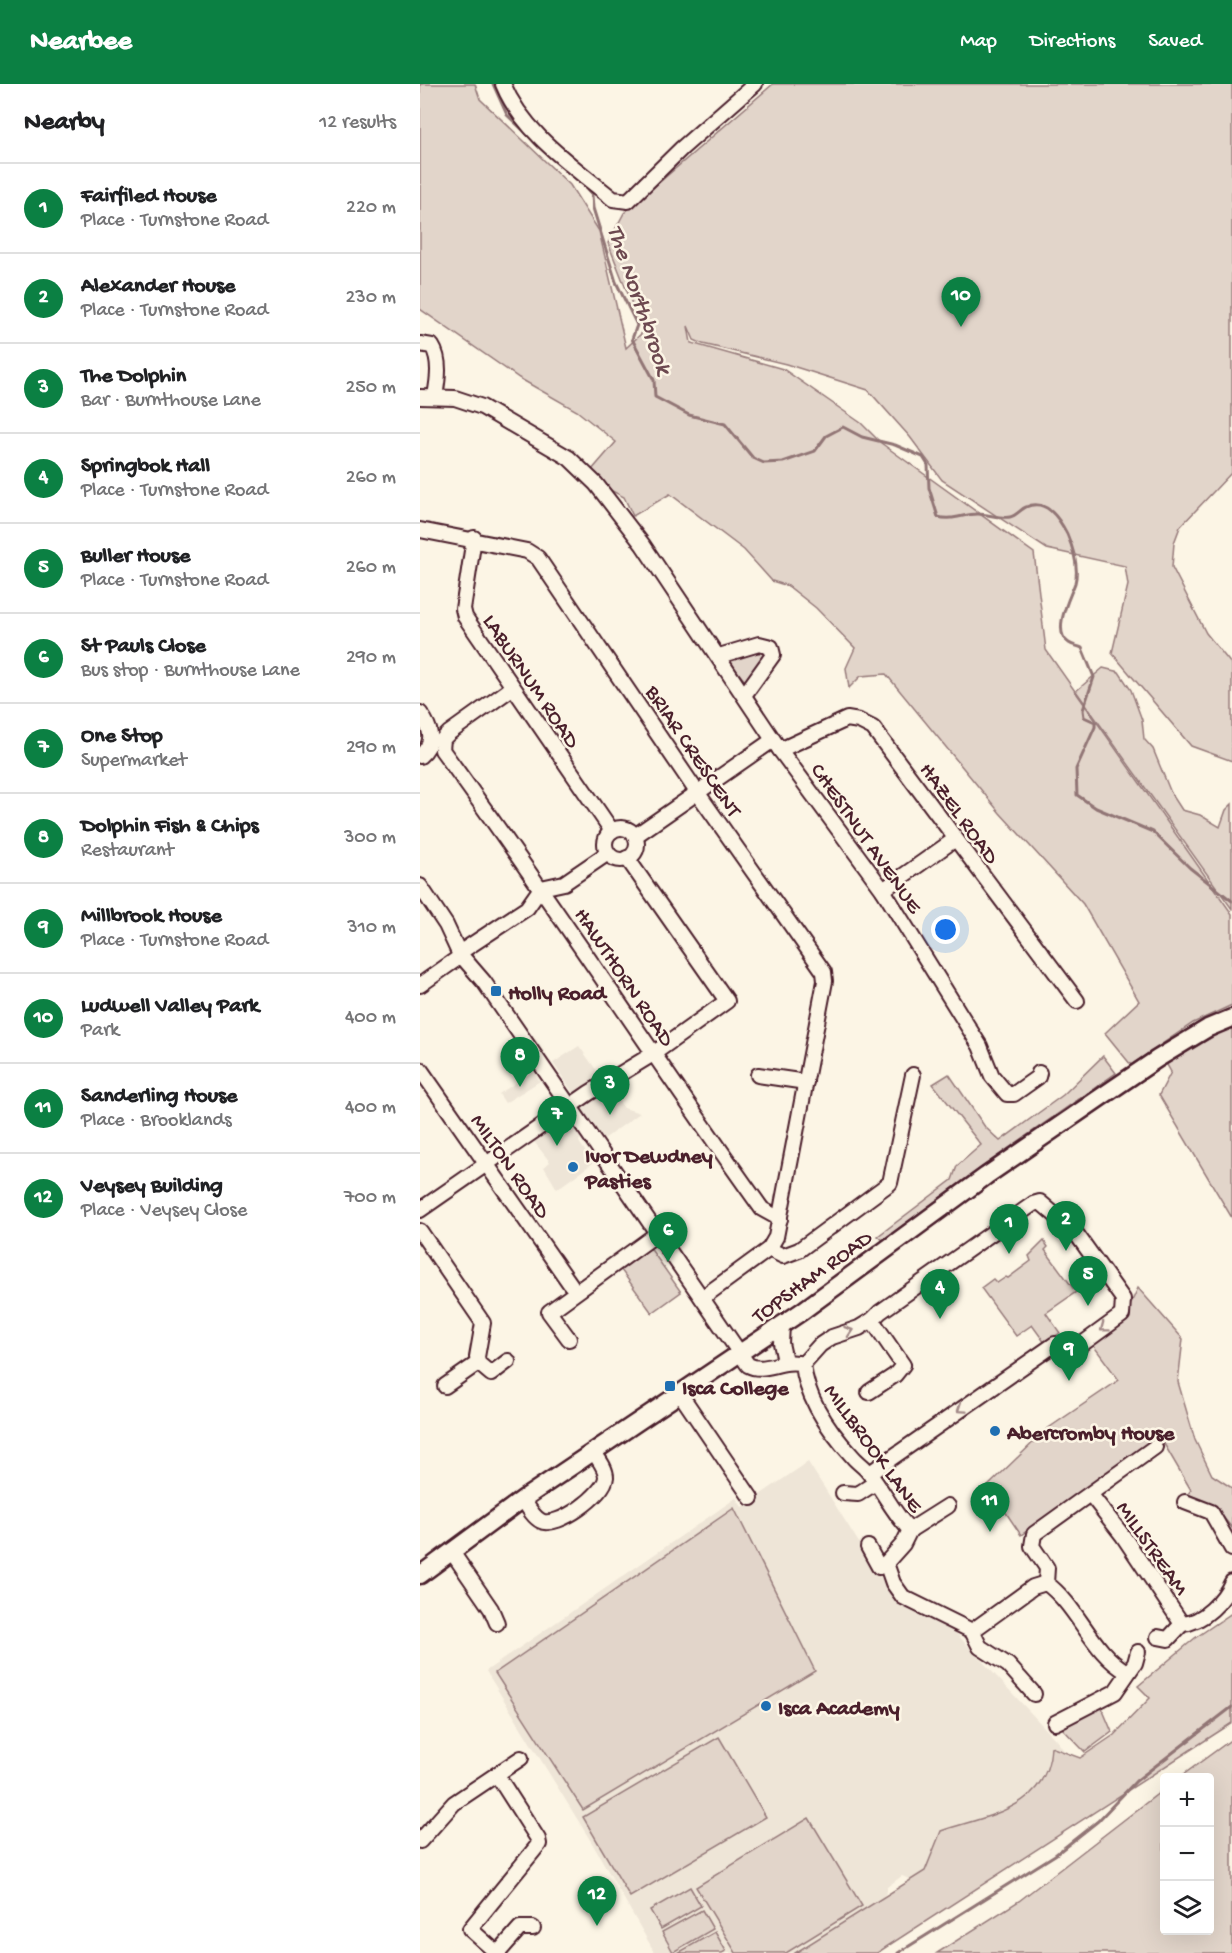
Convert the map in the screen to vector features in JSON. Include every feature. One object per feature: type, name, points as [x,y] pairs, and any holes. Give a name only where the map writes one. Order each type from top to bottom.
[{"type":"main road","name":"TOPSHAM ROAD","points":[[420,1575],[523,1499],[782,1325],[986,1176],[1101,1097],[1174,1049],[1232,1018]]},
{"type":"street","points":[[503,84],[519,115],[535,133],[613,199],[620,202],[628,201],[682,148],[755,84]]},
{"type":"street","points":[[420,344],[432,346],[437,354],[438,382],[435,396]]},
{"type":"street","name":"CHESTNUT AVENUE","points":[[420,397],[455,398],[482,407],[569,458],[596,484],[643,545],[745,694],[776,745],[883,890],[980,1046],[992,1076],[1004,1092],[1014,1094],[1038,1077],[1039,1073]]},
{"type":"street","name":"BRIAR CRESCENT","points":[[420,530],[474,538],[527,551],[538,558],[697,792],[824,972],[825,981],[780,1219],[776,1237],[769,1249]]},
{"type":"street","name":"LABURNUM ROAD","points":[[474,538],[463,609],[465,617],[612,831]]},
{"type":"street","points":[[718,656],[759,644],[771,647],[773,655],[770,663],[745,694]]},
{"type":"street","name":"HAWTHORN ROAD","points":[[512,688],[448,733],[443,739],[442,750],[551,902],[653,1054],[762,1209],[780,1219]]},
{"type":"street","points":[[420,713],[430,727],[428,750],[420,756]]},
{"type":"street","name":"HAZEL ROAD","points":[[776,745],[848,719],[866,724],[878,735],[954,840],[1077,1001]]},
{"type":"street","points":[[635,836],[697,792],[776,745]]},
{"type":"street","points":[[627,829],[635,836],[635,851],[627,858],[617,859],[608,853],[605,844],[612,831],[627,829]]},
{"type":"street","points":[[883,890],[954,840]]},
{"type":"street","points":[[420,985],[527,909],[541,888],[564,883],[608,853]]},
{"type":"street","points":[[420,1210],[570,1106],[653,1054],[727,1001],[627,858]]},
{"type":"street","points":[[420,886],[446,925],[460,955],[484,982],[547,1077],[570,1106],[591,1140],[658,1233],[740,1354]]},
{"type":"street","name":"MILTON ROAD","points":[[420,1069],[571,1285]]},
{"type":"street","points":[[759,1075],[806,1082]]},
{"type":"street","points":[[702,1298],[769,1249],[783,1256],[799,1250],[890,1183],[913,1076]]},
{"type":"street","points":[[420,1096],[432,1087]]},
{"type":"street","points":[[802,1364],[826,1341],[872,1320],[879,1312],[918,1284],[1033,1204],[1040,1202],[1074,1232],[1123,1299],[1122,1315],[1074,1350],[1055,1344],[1006,1370],[875,1474],[858,1494],[843,1493]]},
{"type":"street","points":[[420,1231],[483,1323],[478,1363],[491,1374],[508,1361]]},
{"type":"street","points":[[569,1339],[545,1314],[658,1233]]},
{"type":"street","points":[[868,1392],[896,1375],[903,1365],[872,1320]]},
{"type":"street","points":[[782,1325],[781,1343],[785,1361]]},
{"type":"street","name":"MILLBROOK LANE","points":[[740,1354],[751,1367],[764,1368],[785,1361],[802,1364],[808,1391],[817,1407],[851,1455],[875,1474],[910,1530],[903,1544],[882,1565]]},
{"type":"street","points":[[445,1386],[478,1363]]},
{"type":"street","points":[[681,1395],[751,1498]]},
{"type":"street","points":[[1046,1583],[1047,1568],[1032,1546],[1034,1534],[1091,1495],[1155,1446]]},
{"type":"street","points":[[523,1499],[536,1517],[548,1523],[555,1522],[587,1503],[601,1491],[606,1477],[605,1470],[594,1452]]},
{"type":"street","name":"MILLSTREAM","points":[[1091,1495],[1123,1536],[1182,1624]]},
{"type":"street","points":[[1185,1502],[1210,1512],[1232,1549]]},
{"type":"street","points":[[910,1530],[948,1506]]},
{"type":"street","points":[[868,1547],[903,1597],[966,1629],[980,1647],[1008,1665],[1034,1694]]},
{"type":"street","points":[[452,1552],[491,1609],[497,1623]]},
{"type":"street","name":"MILLSTREAM","points":[[1158,1637],[1168,1639],[1182,1624],[1195,1622],[1226,1594],[1232,1582]]},
{"type":"street","points":[[966,1629],[1033,1587],[1046,1583]]},
{"type":"street","points":[[1046,1583],[1060,1593],[1104,1655],[1127,1672]]},
{"type":"street","points":[[1055,1723],[1109,1698],[1135,1663],[1138,1652]]},
{"type":"street","points":[[420,1841],[454,1803],[521,1758]]},
{"type":"street","points":[[497,1775],[539,1844],[470,1929],[497,1953],[520,1928],[533,1928]]},
{"type":"shaded area","points":[[420,84],[475,84],[480,99],[570,185],[599,231],[626,348],[643,332],[608,243],[624,213],[773,84],[1232,84],[1232,472],[1180,527],[1174,543],[1172,567],[1206,633],[1232,665],[1232,761],[1191,746],[1112,653],[1128,585],[1125,566],[1047,549],[942,480],[910,437],[868,390],[786,364],[703,344],[694,340],[688,326],[691,343],[783,369],[861,423],[881,443],[1034,553],[1046,650],[1232,914],[1232,1005],[1193,1023],[1131,1065],[1105,1033],[1139,1001],[1083,904],[1000,813],[886,674],[861,676],[849,688],[846,668],[855,648],[816,608],[788,586],[772,581],[744,550],[670,494],[633,516],[624,497],[612,491],[591,471],[616,442],[577,411],[519,378],[420,309]]},
{"type":"shaded area","points":[[766,650],[768,655],[746,682],[728,661],[748,651]]},
{"type":"shaded area","points":[[1103,668],[1119,672],[1131,690],[1142,720],[1144,739],[1153,749],[1171,793],[1182,810],[1200,815],[1220,827],[1226,810],[1232,804],[1232,909],[1076,691]]},
{"type":"shaded area","points":[[1232,1026],[1232,1218],[1159,1095],[1171,1072],[1166,1063]]},
{"type":"shaded area","points":[[579,1046],[602,1078],[576,1097],[553,1063]]},
{"type":"shaded area","points":[[1103,1056],[1116,1073],[969,1176],[883,1240],[878,1236],[952,1180],[957,1166],[981,1145],[933,1084],[949,1074],[985,1127],[1000,1141],[1063,1095]]},
{"type":"shaded area","points":[[533,1071],[540,1081],[505,1103],[499,1094]]},
{"type":"shaded area","points":[[609,1088],[624,1108],[640,1113],[604,1139],[581,1108]]},
{"type":"shaded area","points":[[566,1115],[576,1126],[581,1137],[579,1142],[593,1163],[557,1189],[544,1167],[550,1162],[532,1139]]},
{"type":"shaded area","points":[[1044,1241],[1048,1247],[1045,1250],[1076,1292],[1046,1313],[1060,1333],[1045,1343],[1032,1325],[1016,1336],[981,1288],[993,1279],[997,1283],[1008,1278],[1031,1261],[1029,1256]]},
{"type":"shaded area","points":[[650,1248],[681,1292],[652,1313],[621,1270]]},
{"type":"shaded area","points":[[1138,1288],[1183,1339],[1178,1382],[1195,1440],[1212,1475],[1232,1488],[1232,1528],[1215,1507],[1188,1494],[1191,1490],[1163,1442],[1156,1441],[1021,1535],[988,1486],[1047,1429],[1119,1380],[1090,1341],[1126,1314]]},
{"type":"shaded area","name":"Isca Academy","points":[[808,1462],[897,1603],[953,1630],[1057,1741],[1080,1773],[917,1882],[902,1876],[887,1887],[887,1892],[831,1953],[655,1953],[592,1843],[486,1671],[736,1498],[742,1507]]},
{"type":"shaded area","points":[[734,1508],[815,1671],[583,1810],[495,1673]]},
{"type":"shaded area","points":[[1232,1613],[1232,1723],[877,1953],[795,1953],[925,1871],[941,1831],[996,1814],[1027,1797],[1039,1784],[1047,1768],[1051,1747],[1080,1758],[1114,1735],[1150,1698],[1138,1686],[1195,1638]]},
{"type":"shaded area","points":[[1101,1706],[1112,1732],[1085,1752],[1061,1727]]},
{"type":"shaded area","points":[[719,1737],[766,1817],[630,1897],[583,1817]]},
{"type":"shaded area","points":[[1232,1739],[1232,1953],[937,1953],[1019,1901],[1160,1792],[1160,1935],[1214,1935],[1214,1773],[1185,1773]]},
{"type":"shaded area","points":[[809,1818],[862,1906],[786,1953],[736,1953],[696,1887]]},
{"type":"shaded area","points":[[690,1887],[701,1906],[661,1929],[650,1910]]},
{"type":"shaded area","points":[[702,1910],[713,1929],[673,1952],[662,1932]]},
{"type":"shaded area","points":[[715,1932],[726,1951],[722,1953],[678,1953]]},
{"type":"waterway","name":"The Northbrook","points":[[493,84],[507,115],[546,152]]},
{"type":"waterway","name":"The Northbrook","points":[[584,183],[592,195],[593,208],[616,282],[637,325],[632,339],[654,380],[655,397],[689,415],[725,424],[753,458],[764,463],[783,462],[815,451],[826,436],[843,427],[862,437],[895,445],[923,457],[928,465],[929,488],[938,517],[948,518],[973,514],[1010,517],[1033,505],[1046,507],[1056,516],[1069,540],[1075,558],[1076,571],[1075,583],[1063,614],[1062,631],[1069,643],[1082,648],[1094,677],[1083,710],[1084,717],[1095,722],[1095,727],[1076,769],[1077,795],[1096,808],[1153,832],[1190,868],[1232,901]]},
{"type":"waterway","points":[[898,1953],[1055,1855],[1098,1821],[1136,1781],[1232,1707]]},
{"type":"place","name":"Ludwell Valley Park","points":[[961,327]]},
{"type":"place","name":"Holly Road","points":[[496,991]]},
{"type":"place","name":"Dolphin Fish & Chips","points":[[520,1087]]},
{"type":"place","name":"The Dolphin","points":[[610,1115]]},
{"type":"place","name":"One Stop","points":[[557,1146]]},
{"type":"place","name":"Ivor Dewdney Pasties","points":[[573,1167]]},
{"type":"place","name":"Alexander House","points":[[1066,1251]]},
{"type":"place","name":"Fairfiled House","points":[[1009,1254]]},
{"type":"place","name":"St Pauls Close","points":[[668,1262]]},
{"type":"place","name":"Buller House","points":[[1088,1306]]},
{"type":"place","name":"Springbok Hall","points":[[940,1319]]},
{"type":"place","name":"Millbrook House","points":[[1069,1381]]},
{"type":"place","name":"Isca College","points":[[670,1386]]},
{"type":"place","name":"Abercromby House","points":[[995,1431]]},
{"type":"place","name":"Sanderling House","points":[[990,1532]]},
{"type":"place","name":"Isca Academy","points":[[766,1706]]},
{"type":"place","name":"Veysey Building","points":[[597,1926]]}]
